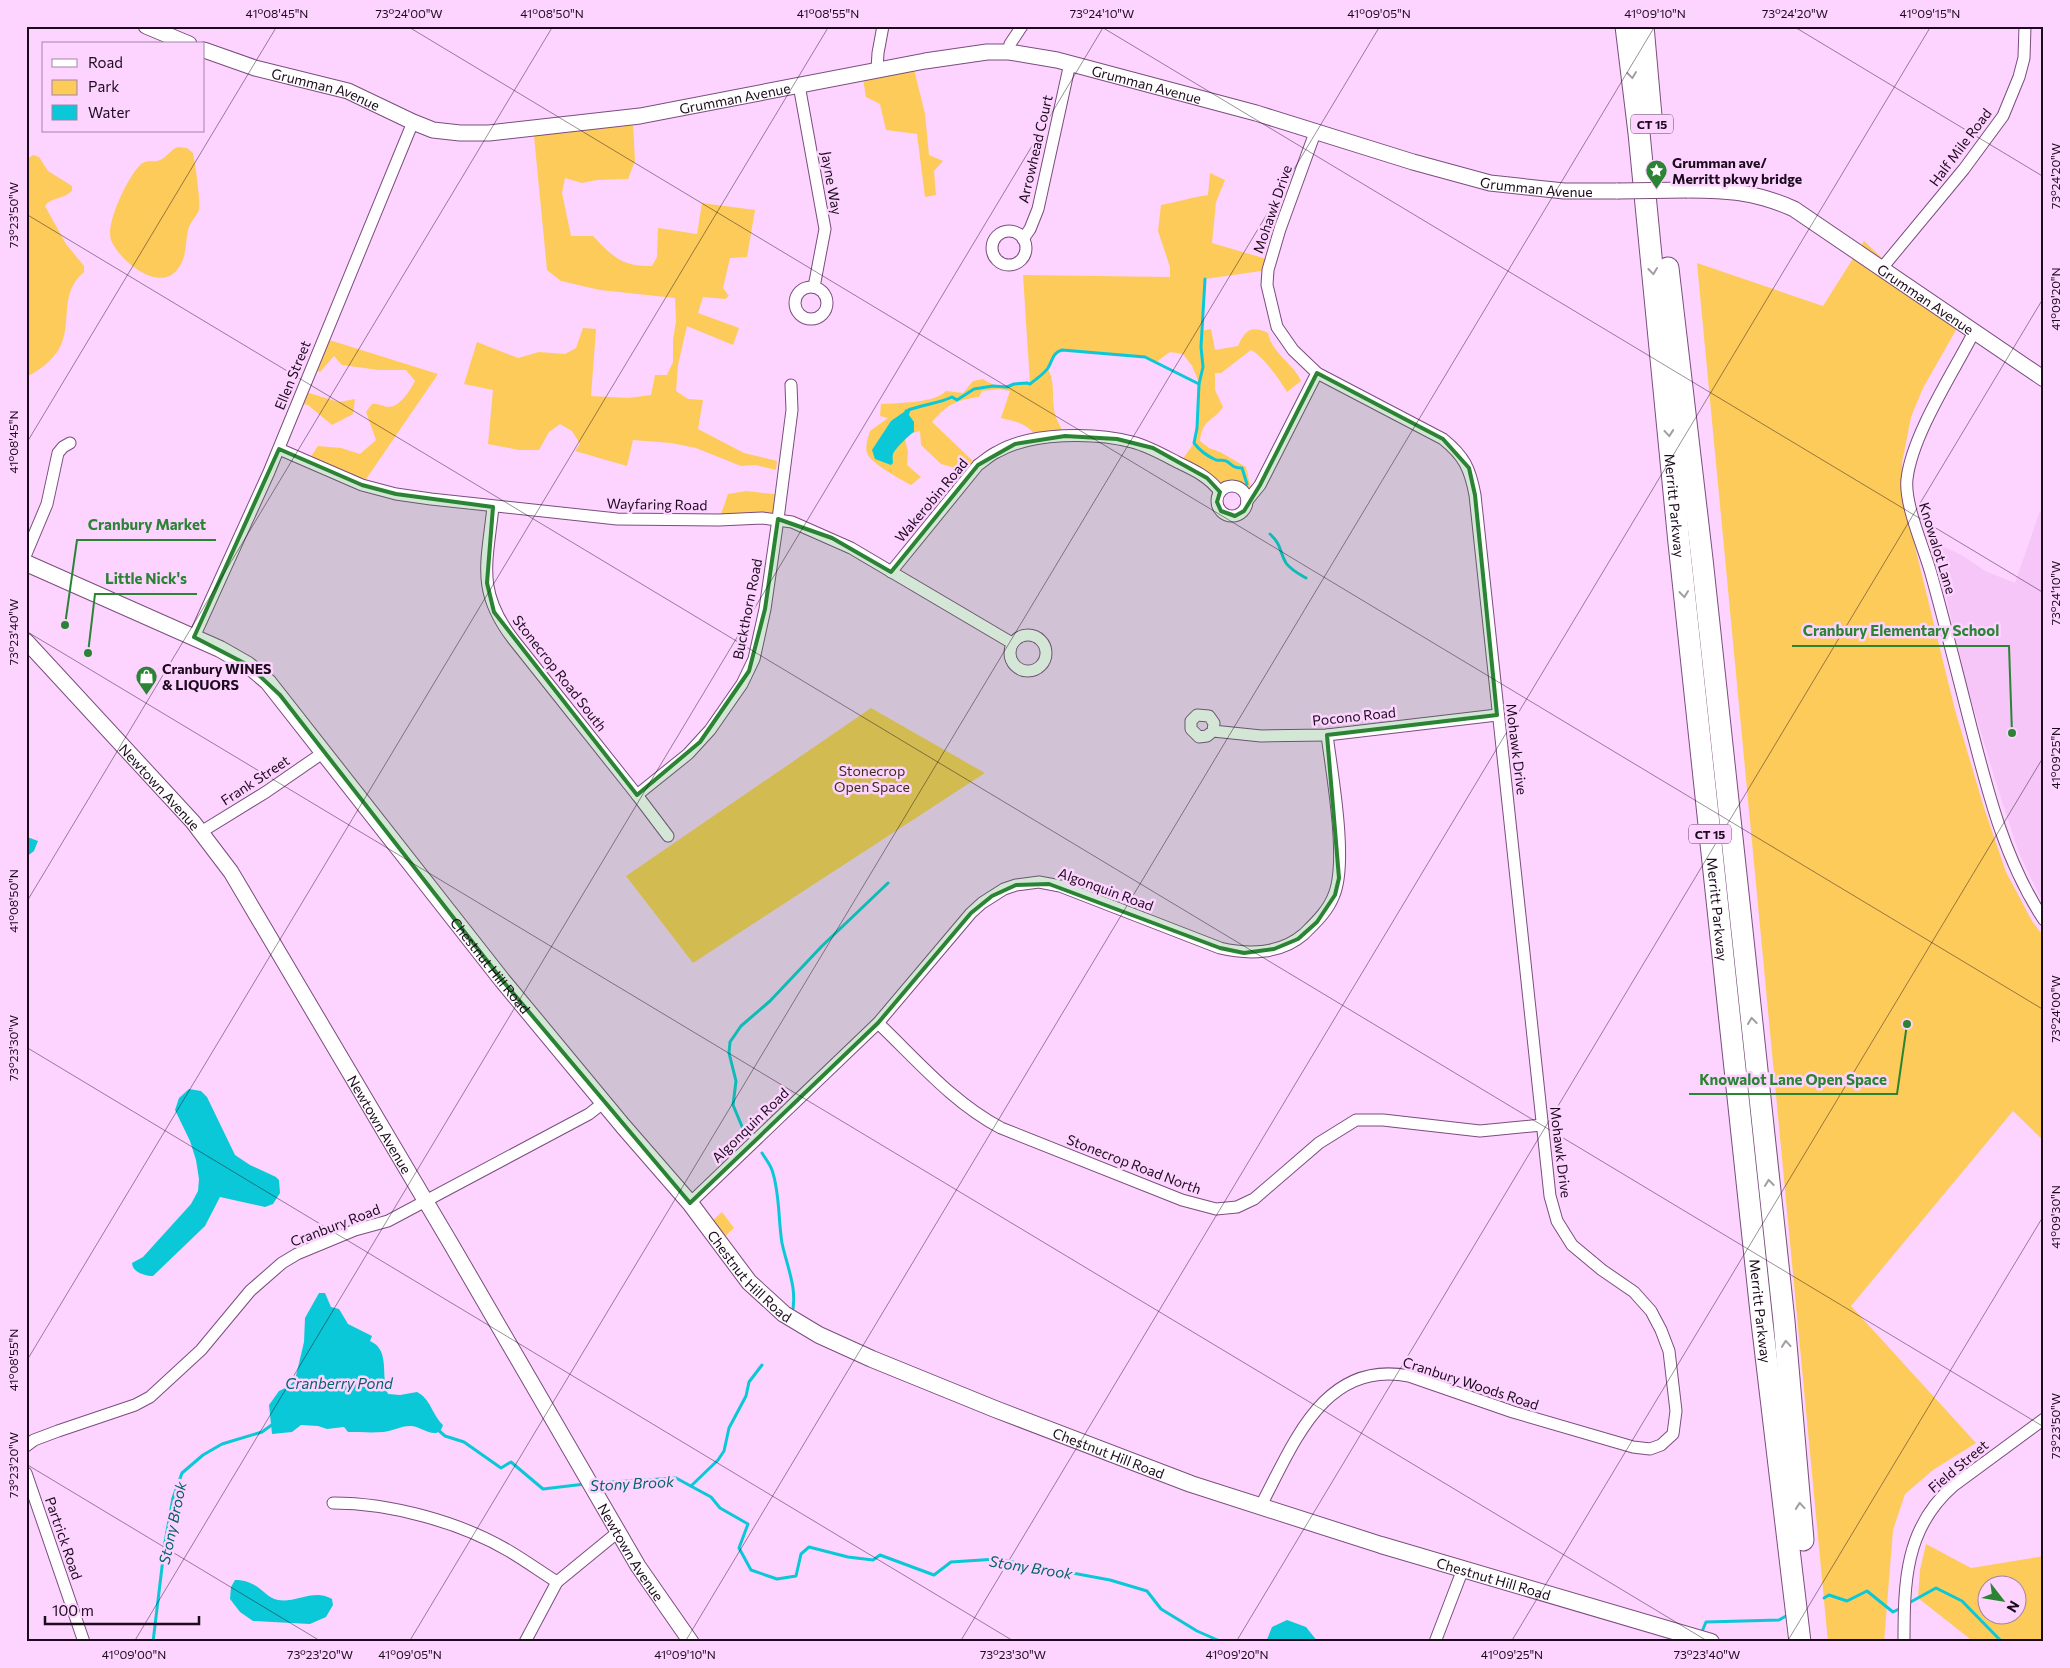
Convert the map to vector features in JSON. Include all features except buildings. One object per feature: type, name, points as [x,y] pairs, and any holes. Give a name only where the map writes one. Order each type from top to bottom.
[{"type":"highway","name":"Merritt Parkway","points":[[1626,26],[1639,133],[1679,543],[1761,1312],[1800,1642]]},
{"type":"highway","name":"Merritt Parkway","points":[[1643,26],[1783,1311],[1814,1642]]},
{"type":"main road","name":"Chestnut Hill Road","points":[[26,563],[194,637],[233,656],[260,675],[280,695],[502,980],[603,1103],[690,1203],[749,1282],[778,1309],[802,1325],[844,1347],[1161,1474],[1260,1507],[1462,1569],[1703,1639]]},
{"type":"street","points":[[146,26],[184,42]]},
{"type":"street","points":[[877,69],[883,26]]},
{"type":"street","points":[[1009,52],[1010,44],[1022,26]]},
{"type":"street","name":"Half Mile Road","points":[[1882,268],[1964,169],[2003,116],[2019,77],[2024,58],[2025,26]]},
{"type":"street","name":"Grumman Avenue","points":[[205,50],[255,68],[348,91],[432,130],[489,133],[656,113],[877,69],[967,55],[1009,52],[1042,56],[1316,130],[1413,162],[1490,182],[1564,191],[1729,190],[1776,201],[1813,221],[2044,379]]},
{"type":"street","name":"Arrowhead Court","points":[[1023,239],[1030,229],[1038,209],[1070,63]]},
{"type":"street","name":"Jayne Way","points":[[799,85],[825,229],[814,287]]},
{"type":"street","name":"Ellen Street","points":[[194,637],[279,449],[413,122]]},
{"type":"street","name":"Mohawk Drive","points":[[1316,130],[1272,251],[1267,285],[1278,327],[1293,350],[1317,373],[1443,439],[1456,450],[1469,468],[1475,495],[1498,714],[1512,825],[1550,1196],[1557,1221],[1572,1245],[1602,1270],[1634,1292],[1651,1311],[1662,1330],[1670,1351],[1676,1411],[1673,1434]]},
{"type":"street","name":"Knowalot Lane","points":[[1974,332],[1915,447],[1908,470],[1907,494],[1926,557],[1995,814],[2017,872],[2044,920]]},
{"type":"street","points":[[1248,501],[1247,496],[1240,488],[1229,487],[1220,492],[1217,502],[1221,511],[1230,516],[1240,514],[1260,485],[1317,373]]},
{"type":"street","name":"Buckthorn Road","points":[[637,795],[688,754],[705,736],[722,716],[749,671],[754,658],[763,617],[778,519],[792,410],[791,385]]},
{"type":"street","name":"Wakerobin Road","points":[[891,572],[978,466],[996,452],[1015,444],[1065,436],[1094,436],[1131,441],[1153,448],[1207,478],[1220,492]]},
{"type":"street","points":[[26,554],[47,504],[58,453],[63,447],[70,444]]},
{"type":"street","name":"Wayfaring Road","points":[[279,449],[362,485],[396,494],[493,507],[638,520],[778,519],[808,527],[832,538],[1012,644]]},
{"type":"street","name":"Stonecrop Road South","points":[[493,507],[487,582],[494,612],[513,639],[668,836]]},
{"type":"street","name":"Newtown Avenue","points":[[26,641],[201,832],[236,879],[598,1499],[653,1590],[691,1642]]},
{"type":"street","name":"Pocono Road","points":[[1213,731],[1261,736],[1327,735],[1498,714]]},
{"type":"street","name":"Algonquin Road","points":[[690,1203],[878,1023],[971,913],[992,896],[1016,885],[1039,882],[1060,886],[1234,952],[1266,951],[1298,939],[1318,922],[1327,909],[1339,878],[1339,843],[1327,735]]},
{"type":"street","name":"Frank Street","points":[[201,832],[266,792],[324,752]]},
{"type":"street","name":"Stonecrop Road North","points":[[878,1023],[954,1096],[983,1119],[1001,1128],[1173,1196],[1216,1209],[1237,1207],[1254,1199],[1319,1143],[1356,1120],[1375,1119],[1480,1131],[1542,1125]]},
{"type":"street","name":"Cranbury Road","points":[[26,1446],[34,1440],[142,1402],[191,1360],[250,1291],[282,1263],[297,1254],[355,1230],[388,1221],[589,1114],[603,1103]]},
{"type":"street","name":"Cranbury Woods Road","points":[[1260,1507],[1296,1440],[1318,1407],[1349,1382],[1374,1374],[1395,1374],[1420,1379],[1513,1412],[1633,1447],[1650,1449],[1661,1445],[1673,1434]]},
{"type":"street","name":"Field Street","points":[[1904,1642],[1906,1600],[1912,1547],[1918,1530],[1932,1507],[1953,1486],[2044,1419]]},
{"type":"street","name":"Partrick Road","points":[[26,1473],[84,1642]]},
{"type":"street","points":[[333,1503],[369,1506],[410,1513],[457,1527],[508,1550],[557,1582]]},
{"type":"street","points":[[525,1642],[557,1582],[618,1532]]},
{"type":"street","points":[[1435,1642],[1462,1569]]},
{"type":"highlighted area","points":[[1317,373],[1443,439],[1469,468],[1475,495],[1497,715],[1327,735],[1339,878],[1335,895],[1317,922],[1298,939],[1274,949],[1244,953],[1220,948],[1049,884],[1016,885],[992,896],[971,913],[878,1023],[690,1203],[502,980],[280,695],[248,665],[194,637],[279,449],[362,485],[396,494],[493,507],[487,583],[494,612],[637,795],[700,742],[749,671],[765,609],[778,519],[832,538],[891,572],[978,465],[1015,444],[1065,436],[1117,439],[1153,448],[1207,478],[1220,492],[1217,502],[1221,511],[1235,516],[1244,511],[1260,485]]},
{"type":"shaded area","points":[[2040,511],[2044,512],[2044,905],[2019,853],[1998,789],[1964,676],[1934,542],[1963,556],[1985,571],[2015,583]]},
{"type":"green space","points":[[914,69],[925,114],[929,155],[943,161],[934,171],[936,195],[925,197],[917,134],[886,130],[880,104],[866,97],[862,73]]},
{"type":"green space","points":[[633,125],[635,161],[628,179],[597,180],[582,183],[565,178],[562,193],[571,236],[593,236],[618,259],[633,265],[652,266],[657,257],[658,228],[697,234],[702,203],[755,210],[747,257],[730,258],[723,288],[729,296],[725,299],[703,297],[698,313],[739,328],[733,345],[687,326],[678,365],[676,391],[688,399],[703,400],[698,429],[744,453],[777,461],[776,470],[756,465],[741,466],[696,448],[671,443],[633,440],[627,466],[575,451],[580,444],[572,431],[560,424],[549,432],[539,450],[519,450],[488,444],[493,390],[464,384],[477,342],[518,358],[539,352],[565,354],[576,348],[583,328],[596,329],[591,396],[628,398],[651,395],[655,375],[667,375],[673,362],[673,340],[676,321],[675,298],[600,290],[561,281],[547,270],[534,136]]},
{"type":"green space","points":[[178,147],[187,148],[193,153],[199,191],[199,210],[189,227],[184,256],[180,265],[169,276],[160,278],[140,271],[130,264],[115,248],[111,240],[111,222],[130,178],[141,164],[162,159]]},
{"type":"green space","points":[[33,155],[39,157],[48,171],[72,186],[72,191],[69,194],[51,201],[45,206],[66,244],[84,266],[84,272],[71,289],[67,307],[66,326],[61,345],[46,364],[26,377],[28,289],[26,284],[26,160]]},
{"type":"green space","points":[[1210,173],[1225,180],[1216,202],[1212,243],[1270,260],[1268,270],[1205,279],[1202,331],[1211,329],[1215,350],[1238,346],[1243,336],[1249,330],[1257,329],[1268,333],[1278,353],[1301,381],[1287,392],[1266,363],[1251,350],[1221,373],[1215,373],[1215,390],[1223,407],[1203,428],[1200,441],[1209,448],[1246,467],[1250,485],[1260,485],[1247,496],[1237,488],[1224,489],[1180,463],[1194,443],[1199,384],[1192,366],[1183,354],[1170,352],[1155,363],[1145,357],[1057,351],[1048,369],[1052,384],[1055,412],[1065,436],[1036,439],[1027,427],[1001,418],[1010,391],[999,389],[982,391],[979,397],[964,400],[947,407],[932,422],[974,462],[968,477],[952,467],[941,464],[921,445],[920,431],[909,434],[905,439],[908,452],[907,465],[921,477],[911,485],[888,472],[871,459],[866,449],[870,431],[888,418],[880,416],[881,404],[925,400],[941,395],[946,391],[963,393],[973,381],[983,379],[998,386],[1018,383],[1030,384],[1023,275],[1170,277],[1170,267],[1158,231],[1161,205],[1208,195]]},
{"type":"green space","points":[[1864,241],[1910,284],[1960,323],[1923,388],[1911,417],[1902,463],[1905,506],[1955,710],[1984,808],[2006,872],[2032,921],[2044,937],[2044,1141],[2013,1111],[1851,1306],[1976,1443],[1933,1470],[1905,1494],[1893,1530],[1884,1642],[1828,1642],[1697,263],[1823,306]]},
{"type":"green space","points":[[323,338],[438,374],[362,485],[307,462],[318,446],[341,448],[360,454],[376,440],[366,412],[372,404],[387,407],[396,405],[404,398],[415,381],[406,370],[379,370],[342,365],[334,356],[320,372],[311,368]]},
{"type":"green space","points":[[302,391],[339,402],[355,399],[353,414],[332,425],[308,405],[297,403]]},
{"type":"green space","points":[[746,491],[781,495],[778,519],[719,520],[728,494]]},
{"type":"green space","name":"Stonecrop Open Space","points":[[871,708],[985,773],[693,963],[626,876]]},
{"type":"green space","points":[[722,1212],[734,1228],[724,1237],[712,1221]]},
{"type":"green space","points":[[1926,1544],[1971,1568],[2044,1556],[2044,1642],[1974,1642],[1918,1598],[1920,1570]]},
{"type":"water","points":[[911,407],[909,415],[914,422],[914,432],[894,452],[893,463],[891,465],[875,459],[872,450],[891,421]]},
{"type":"water","points":[[26,838],[38,841],[34,851],[26,857]]},
{"type":"water","points":[[189,1089],[201,1091],[207,1097],[235,1155],[250,1165],[276,1177],[279,1180],[280,1193],[273,1204],[265,1207],[220,1197],[205,1226],[153,1276],[146,1275],[134,1269],[132,1263],[143,1257],[191,1204],[198,1191],[199,1179],[196,1160],[190,1141],[175,1110],[179,1098]]},
{"type":"water","name":"Cranberry Pond","points":[[319,1293],[325,1293],[331,1307],[339,1309],[348,1324],[372,1336],[370,1341],[381,1351],[383,1357],[388,1394],[400,1395],[417,1392],[422,1395],[443,1425],[441,1430],[433,1433],[410,1426],[383,1432],[348,1432],[344,1427],[327,1429],[318,1426],[301,1425],[292,1432],[272,1434],[269,1405],[279,1391],[289,1386],[295,1380],[304,1342],[305,1318]]},
{"type":"water","points":[[235,1580],[250,1583],[268,1596],[278,1600],[292,1600],[319,1595],[332,1599],[333,1605],[326,1617],[310,1624],[253,1621],[240,1612],[230,1599],[231,1587]]},
{"type":"water","points":[[1287,1620],[1306,1627],[1318,1642],[1266,1642],[1272,1627]]},
{"type":"waterway","points":[[1199,384],[1203,367],[1201,347],[1205,279]]},
{"type":"waterway","points":[[906,411],[952,397],[957,400],[974,389],[1030,384],[1048,368],[1054,355],[1062,350],[1145,357],[1199,384],[1197,428],[1194,443],[1201,451],[1216,460],[1225,461],[1235,467],[1242,468],[1247,484]]},
{"type":"waterway","points":[[1270,534],[1277,541],[1286,563],[1295,572],[1306,578]]},
{"type":"waterway","points":[[746,1136],[733,1105],[736,1081],[729,1053],[730,1042],[741,1026],[770,1001],[822,946],[888,883]]},
{"type":"waterway","points":[[762,1153],[775,1179],[782,1243],[793,1287],[792,1314]]},
{"type":"waterway","points":[[691,1486],[718,1460],[724,1451],[729,1428],[746,1396],[749,1382],[762,1365]]},
{"type":"waterway","name":"Stony Brook","points":[[153,1642],[165,1542],[173,1498],[182,1473],[203,1455],[222,1444],[262,1432],[273,1424]]},
{"type":"waterway","name":"Stony Brook","points":[[437,1429],[445,1436],[464,1442],[501,1468],[511,1462],[543,1489],[585,1484]]},
{"type":"waterway","name":"Stony Brook","points":[[596,1483],[676,1478],[711,1497],[720,1508],[748,1524],[739,1548],[751,1570],[777,1579],[796,1576],[801,1554],[809,1547],[848,1557],[873,1560],[880,1555],[934,1575],[951,1562],[997,1559],[1110,1580],[1147,1591],[1161,1609],[1197,1631],[1222,1642]]},
{"type":"waterway","name":"Stony Brook","points":[[1907,1604],[1936,1588],[1962,1601],[2002,1642]]},
{"type":"waterway","name":"Stony Brook","points":[[1824,1598],[1829,1595],[1847,1601],[1867,1591],[1893,1612],[1901,1608]]},
{"type":"waterway","name":"Stony Brook","points":[[1701,1634],[1706,1622],[1779,1620],[1786,1616]]},
{"type":"place","name":"Grumman ave/ Merritt pkwy bridge","points":[[1656,189]]},
{"type":"place","name":"Cranbury Market","points":[[65,625]]},
{"type":"place","name":"Little Nick's","points":[[88,653]]},
{"type":"place","name":"Cranbury WINES & LIQUORS","points":[[146,695]]},
{"type":"place","name":"Cranbury Elementary School","points":[[2012,733]]},
{"type":"place","name":"Knowalot Lane Open Space","points":[[1907,1024]]}]
